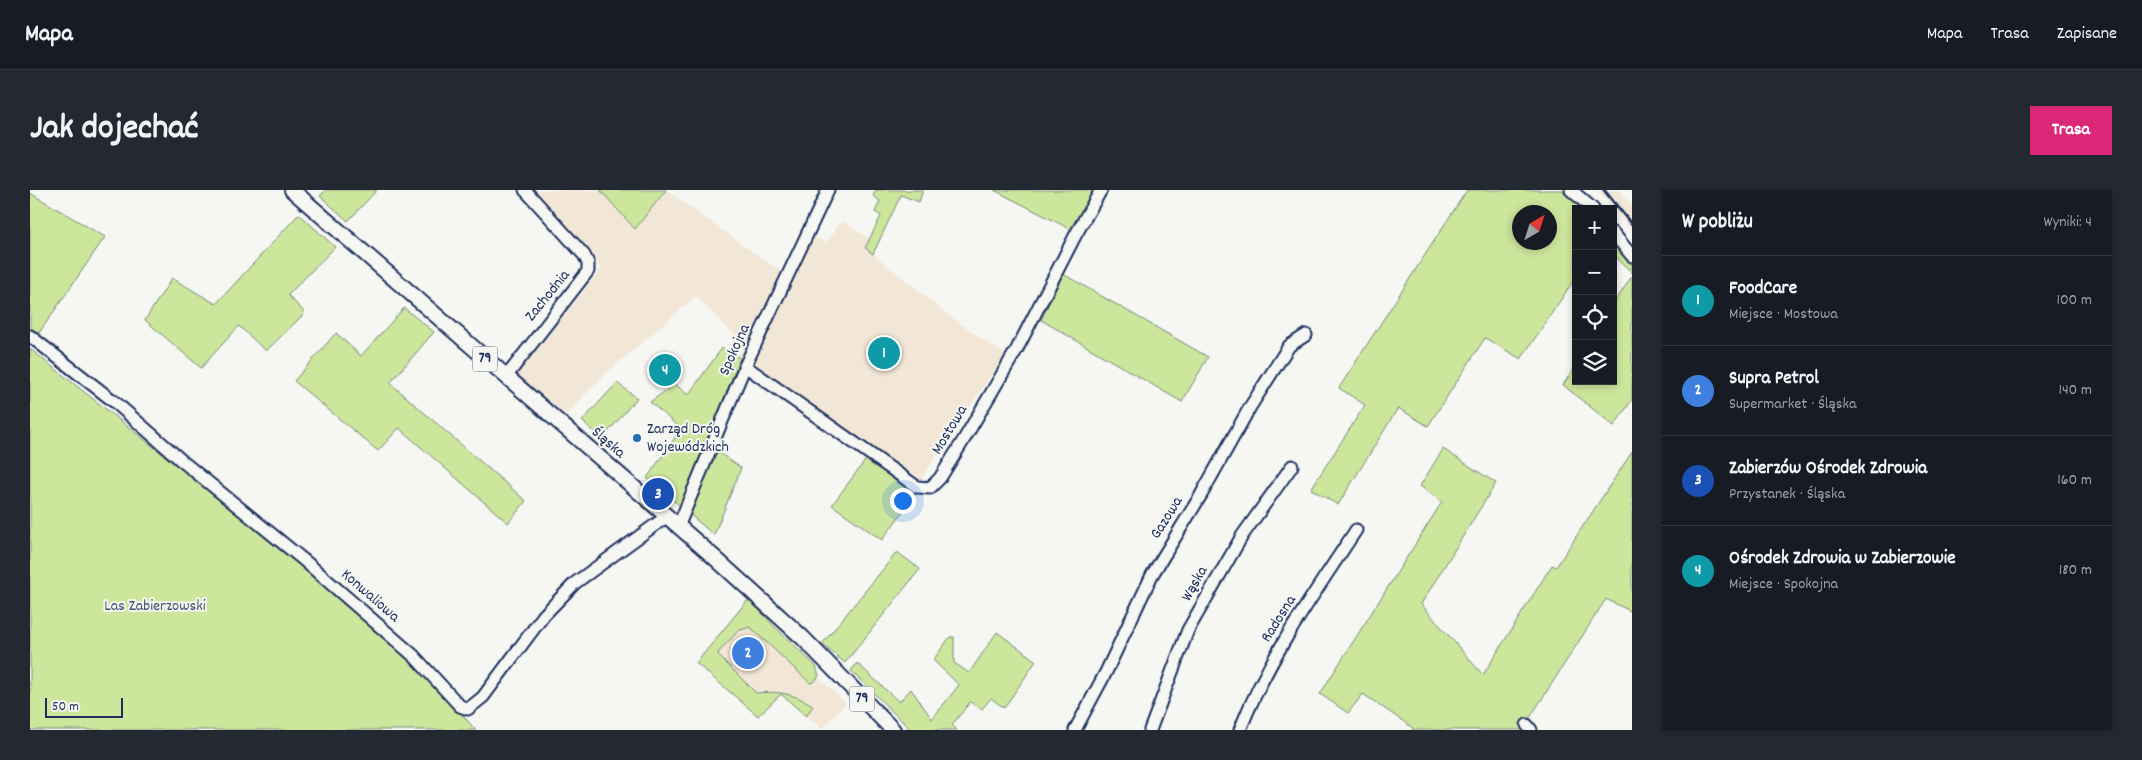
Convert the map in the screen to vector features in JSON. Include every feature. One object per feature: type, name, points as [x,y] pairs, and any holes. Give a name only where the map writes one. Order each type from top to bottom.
[{"type":"main road","name":"Śląska","points":[[292,190],[715,558],[796,632],[893,730]]},
{"type":"street","name":"Zachodnia","points":[[506,377],[588,271],[588,263],[584,255],[525,190]]},
{"type":"street","name":"Spokojna","points":[[678,527],[744,366],[828,190]]},
{"type":"street","name":"Mostowa","points":[[744,366],[917,487],[930,488],[940,478],[963,442],[1017,350],[1067,251],[1101,190]]},
{"type":"street","points":[[1571,190],[1588,205]]},
{"type":"street","points":[[1617,238],[1632,256]]},
{"type":"street","name":"Gazowa","points":[[1075,730],[1106,672],[1152,575],[1201,495],[1250,407],[1289,346],[1306,335]]},
{"type":"street","name":"Konwaliowa","points":[[30,336],[116,402],[182,461],[276,536],[414,656],[460,706],[468,709],[475,706],[483,697],[544,615],[575,583],[666,516]]},
{"type":"street","name":"Wąska","points":[[1150,730],[1188,630],[1242,536],[1292,466]]},
{"type":"street","name":"Radosna","points":[[1240,730],[1266,673],[1292,627],[1356,530]]},
{"type":"shaded area","points":[[532,190],[600,190],[635,229],[666,190],[790,278],[813,236],[826,243],[842,221],[870,239],[866,248],[947,314],[1005,355],[921,479],[737,356],[745,346],[696,296],[602,377],[566,415],[516,374],[602,268]]},
{"type":"shaded area","points":[[1598,190],[1619,190],[1632,205],[1632,231],[1617,213],[1617,205],[1610,205]]},
{"type":"shaded area","points":[[742,606],[846,703],[822,729],[781,694],[758,716],[696,663]]},
{"type":"green space","points":[[326,190],[377,190],[348,221],[320,196]]},
{"type":"green space","points":[[600,190],[666,190],[635,229]]},
{"type":"green space","points":[[876,190],[923,190],[919,202],[901,195],[873,254],[865,248],[881,216],[875,212],[880,201],[873,196]]},
{"type":"green space","points":[[994,190],[1097,190],[1074,231]]},
{"type":"green space","points":[[1467,190],[1568,190],[1583,205],[1572,205],[1572,283],[1521,359],[1485,338],[1428,426],[1398,408],[1338,505],[1311,489],[1365,405],[1339,388]]},
{"type":"green space","points":[[30,193],[105,237],[39,333],[30,327]]},
{"type":"green space","points":[[299,214],[335,247],[288,295],[305,313],[266,351],[239,326],[201,368],[145,320],[172,278],[216,304]]},
{"type":"green space","points":[[1617,246],[1632,265],[1632,273],[1617,258]]},
{"type":"green space","points":[[1063,274],[1208,357],[1182,402],[1041,320]]},
{"type":"green space","points":[[1632,276],[1632,400],[1614,426],[1563,385],[1572,371],[1572,385],[1617,385],[1617,299]]},
{"type":"green space","points":[[404,308],[434,332],[390,383],[526,501],[508,523],[399,428],[378,451],[294,381],[336,333],[361,356]]},
{"type":"green space","points":[[722,348],[740,358],[707,444],[741,468],[714,535],[647,478],[681,429],[650,402],[675,384],[688,395]]},
{"type":"green space","name":"Las Zabierzowski","points":[[30,349],[352,604],[413,661],[476,730],[30,730]]},
{"type":"green space","points":[[617,383],[637,398],[602,439],[582,421]]},
{"type":"green space","points":[[1443,449],[1496,483],[1421,604],[1483,675],[1552,565],[1556,567],[1632,452],[1632,612],[1606,599],[1522,730],[1412,730],[1413,728],[1363,694],[1348,713],[1320,694],[1442,502],[1420,486]]},
{"type":"green space","points":[[867,458],[916,494],[882,540],[832,505]]},
{"type":"green space","points":[[897,552],[920,569],[845,663],[822,644]]},
{"type":"green space","points":[[750,600],[816,666],[819,676],[814,682],[810,683],[750,627],[738,631],[718,653],[719,656],[756,693],[771,692],[785,694],[797,697],[811,704],[813,706],[806,716],[781,694],[758,716],[696,663],[747,601]]},
{"type":"green space","points":[[997,632],[1036,661],[1004,708],[991,698],[982,709],[970,702],[952,725],[957,730],[911,730],[851,671],[857,663],[899,702],[911,689],[932,719],[959,685],[933,660],[950,637],[954,637],[954,663],[969,673]]},
{"type":"railway","points":[[1604,190],[1632,225]]},
{"type":"place","name":"FoodCare","points":[[884,353]]},
{"type":"place","name":"Ośrodek Zdrowia w Zabierzowie","points":[[665,370]]},
{"type":"place","name":"Zarząd Dróg Wojewódzkich","points":[[637,438]]},
{"type":"place","name":"Zabierzów Ośrodek Zdrowia","points":[[658,494]]},
{"type":"place","name":"Supra Petrol","points":[[748,653]]}]
